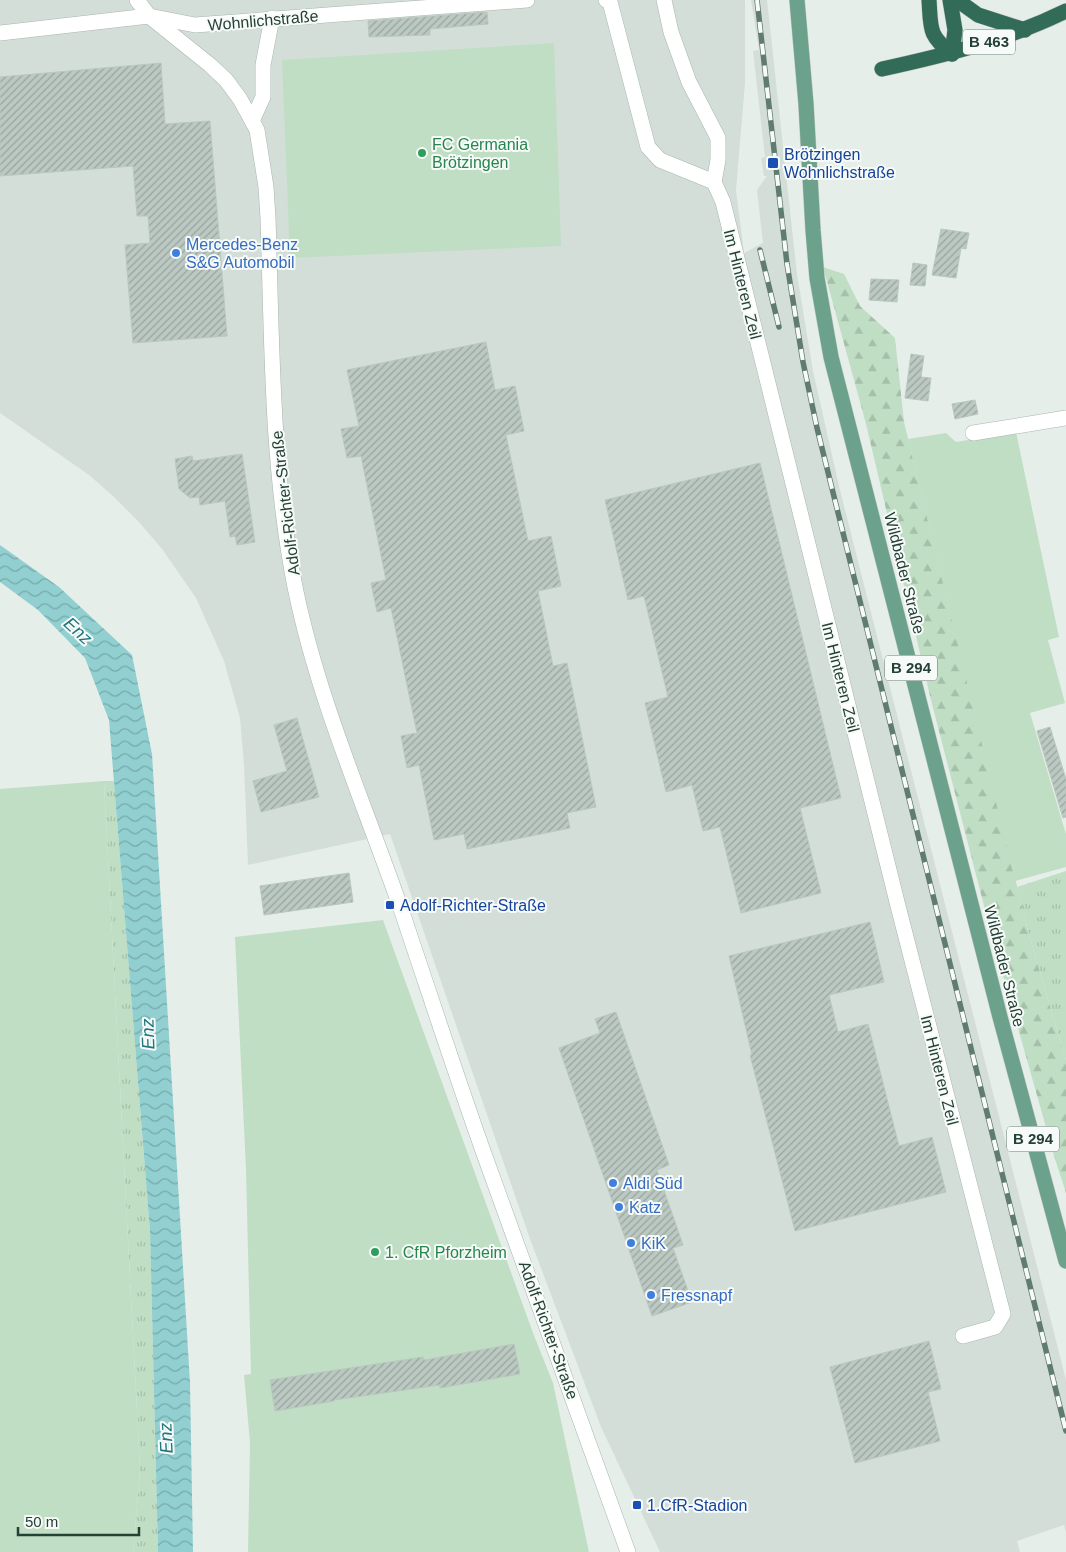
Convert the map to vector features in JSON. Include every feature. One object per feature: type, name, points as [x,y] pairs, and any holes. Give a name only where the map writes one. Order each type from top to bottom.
[{"type":"highway","name":"B 463","points":[[929,0],[931,31],[937,42],[952,54]]},
{"type":"highway","name":"B 463","points":[[950,0],[955,30],[952,54]]},
{"type":"highway","name":"B 463","points":[[958,0],[978,15],[1025,30]]},
{"type":"highway","name":"B 463","points":[[882,69],[952,54],[1025,30],[1066,11]]},
{"type":"main road","name":"Wildbader Straße","points":[[797,0],[806,104],[812,230],[817,278],[831,357],[1000,1017],[1066,1261]]},
{"type":"street","name":"Adolf-Richter-Straße","points":[[137,0],[150,16],[226,80],[240,99],[257,130],[266,187],[281,494],[286,540],[308,642],[327,706],[400,908],[483,1150],[628,1552]]},
{"type":"street","name":"Wohnlichstraße","points":[[0,34],[150,16],[195,26],[272,18],[527,0]]},
{"type":"street","points":[[606,0],[610,2],[648,148],[660,160],[714,182],[718,160],[718,138],[689,82],[671,32],[664,0]]},
{"type":"street","points":[[252,120],[263,97],[263,65],[272,18]]},
{"type":"street","name":"Im Hinteren Zeil","points":[[714,182],[723,202],[898,906],[1003,1314],[995,1327],[963,1336]]},
{"type":"street","points":[[973,433],[1066,418]]},
{"type":"shaded area","points":[[0,0],[745,0],[745,83],[736,190],[744,253],[763,243],[757,190],[767,176],[764,176],[761,158],[765,157],[753,51],[759,50],[751,0],[767,0],[797,274],[813,371],[839,486],[1066,1380],[1066,1533],[1064,1525],[1017,1541],[1020,1552],[660,1552],[601,1427],[530,1239],[390,834],[248,865],[240,718],[224,661],[196,598],[162,549],[113,496],[89,475],[0,413]]},
{"type":"green space","name":"FC Germania Brötzingen","points":[[554,43],[561,246],[290,258],[282,60]]},
{"type":"green space","points":[[823,267],[844,274],[860,306],[895,338],[904,422],[1029,935],[1066,1060],[1066,1193],[991,933],[931,700],[866,424]]},
{"type":"green space","points":[[1016,432],[1059,637],[1048,640],[1065,703],[1030,713],[1066,834],[1066,867],[1015,881],[908,439],[946,433],[956,442]]},
{"type":"green space","points":[[104,781],[114,781],[150,1231],[158,1552],[133,1552],[140,1469]]},
{"type":"green space","points":[[104,781],[140,1469],[133,1552],[0,1552],[0,789]]},
{"type":"green space","points":[[1066,871],[1066,1060],[1029,935],[1017,887]]},
{"type":"green space","name":"1. CfR Pforzheim","points":[[383,920],[533,1333],[553,1383],[589,1552],[248,1552],[250,1443],[244,1375],[251,1374],[246,1170],[235,937]]},
{"type":"water","name":"Enz","points":[[0,545],[59,587],[132,655],[152,754],[190,1383],[193,1552],[158,1552],[150,1231],[109,720],[85,658],[38,610],[0,582]]},
{"type":"building","points":[[487,12],[488,24],[430,29],[430,35],[369,37],[368,21]]},
{"type":"building","points":[[161,63],[165,124],[210,121],[227,336],[133,343],[125,245],[150,243],[148,216],[137,216],[133,166],[0,176],[0,77]]},
{"type":"building","points":[[941,229],[969,233],[966,249],[961,248],[956,278],[932,275]]},
{"type":"building","points":[[913,263],[927,265],[925,286],[910,285]]},
{"type":"building","points":[[871,279],[899,280],[897,302],[869,300]]},
{"type":"building","points":[[486,342],[495,390],[515,386],[524,431],[506,435],[528,541],[551,536],[561,586],[538,591],[553,666],[567,663],[596,807],[567,813],[570,828],[467,849],[464,834],[434,840],[419,765],[407,768],[401,736],[417,733],[391,608],[377,612],[371,583],[386,580],[361,456],[347,458],[341,429],[359,426],[347,370]]},
{"type":"building","points":[[911,354],[924,356],[921,377],[931,378],[928,401],[905,398]]},
{"type":"building","points":[[975,400],[978,414],[955,419],[952,404]]},
{"type":"building","points":[[242,454],[255,542],[237,545],[235,536],[230,537],[225,501],[200,505],[199,497],[190,498],[179,489],[175,459],[192,456],[193,461]]},
{"type":"building","points":[[760,463],[841,798],[800,808],[821,893],[741,913],[720,827],[703,831],[692,785],[666,792],[645,703],[668,697],[644,596],[628,600],[605,500]]},
{"type":"building","points":[[297,718],[319,797],[261,812],[253,781],[287,771],[274,725]]},
{"type":"building","points":[[1050,727],[1066,779],[1066,817],[1063,818],[1037,731]]},
{"type":"building","points":[[349,873],[353,902],[264,915],[260,886]]},
{"type":"building","points":[[870,922],[884,982],[829,995],[838,1032],[868,1024],[899,1146],[932,1137],[946,1192],[795,1231],[750,1055],[752,1055],[729,956]]},
{"type":"building","points":[[616,1012],[669,1165],[657,1170],[683,1245],[673,1248],[692,1302],[652,1316],[559,1048],[600,1033],[595,1019]]},
{"type":"building","points":[[929,1341],[941,1389],[928,1392],[940,1441],[855,1463],[830,1367]]},
{"type":"building","points":[[514,1344],[520,1374],[440,1388],[440,1385],[334,1400],[275,1411],[270,1380],[423,1357],[424,1360]]},
{"type":"railway","points":[[757,0],[787,264],[803,362],[817,428],[1066,1431]]},
{"type":"railway","points":[[760,250],[779,327]]},
{"type":"place","name":"FC Germania Brötzingen","points":[[422,153]]},
{"type":"place","name":"Brötzingen Wohnlichstraße","points":[[773,163]]},
{"type":"place","name":"Mercedes-Benz S&G Automobil","points":[[176,253]]},
{"type":"place","name":"Adolf-Richter-Straße","points":[[390,905]]},
{"type":"place","name":"Aldi Süd","points":[[613,1183]]},
{"type":"place","name":"Katz","points":[[619,1207]]},
{"type":"place","name":"KiK","points":[[631,1243]]},
{"type":"place","name":"1. CfR Pforzheim","points":[[375,1252]]},
{"type":"place","name":"Fressnapf","points":[[651,1295]]},
{"type":"place","name":"1.CfR-Stadion","points":[[637,1505]]}]
